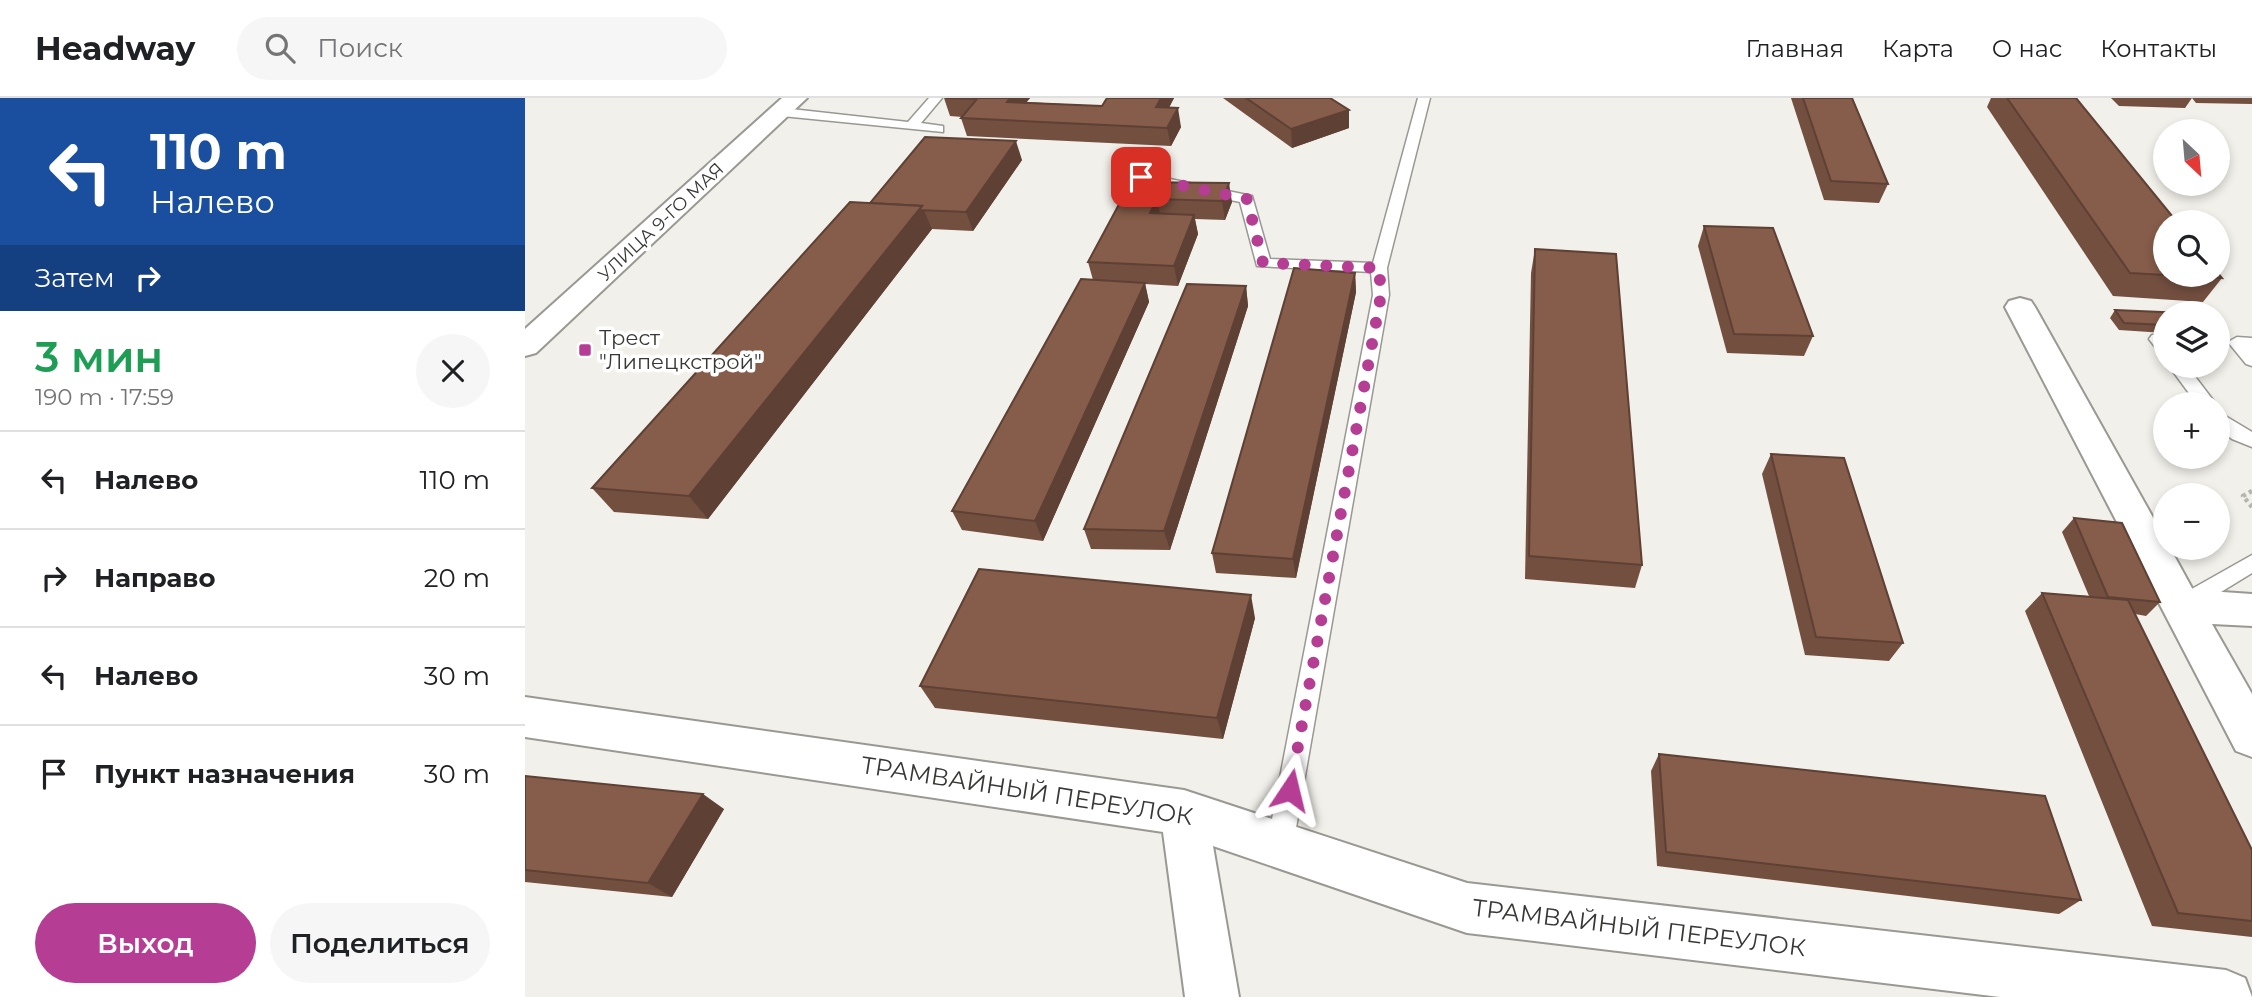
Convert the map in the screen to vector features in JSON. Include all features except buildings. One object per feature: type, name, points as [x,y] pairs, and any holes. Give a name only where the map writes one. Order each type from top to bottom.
[{"type":"street","name":"УЛИЦА 9-ГО МАЯ","points":[[525,346],[789,105]]},
{"type":"street","points":[[2020,307],[2252,737]]},
{"type":"street","points":[[2181,606],[2252,610]]},
{"type":"street","name":"ТРАМВАЙНЫЙ ПЕРЕУЛОК","points":[[525,717],[1184,813],[1467,908],[2226,997]]},
{"type":"street","points":[[1184,813],[1212,997]]},
{"type":"lane","points":[[911,126],[936,98]]},
{"type":"lane","points":[[1280,845],[1381,295],[1379,268],[1425,98]]},
{"type":"lane","points":[[789,105],[937,129]]},
{"type":"lane","points":[[1141,177],[1247,199],[1263,263],[1379,268]]},
{"type":"lane","points":[[2244,343],[2252,360]]},
{"type":"lane","points":[[2187,378],[2198,392]]},
{"type":"lane","points":[[2230,427],[2252,440]]},
{"type":"lane","points":[[2181,606],[2252,563]]},
{"type":"path","points":[[2252,491],[2243,496],[2252,507]]},
{"type":"place","name":"Трест \"Липецкстрой\"","points":[[585,350]]},
{"type":"route","points":[[1141,177],[1247,199],[1263,263],[1379,268],[1381,295],[1290,790]]}]
